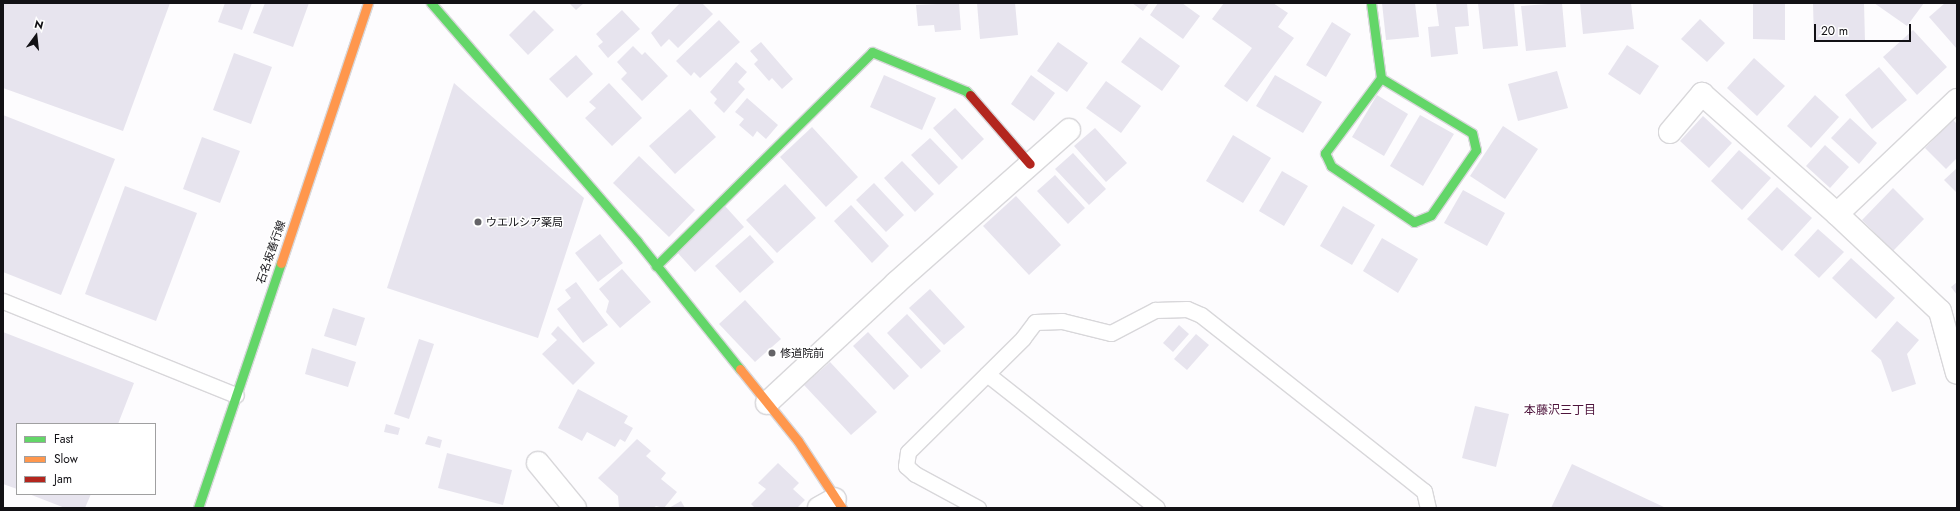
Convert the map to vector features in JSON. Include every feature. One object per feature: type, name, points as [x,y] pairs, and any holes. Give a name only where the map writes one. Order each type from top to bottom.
[{"type":"street","name":"石名坂善行線","points":[[198,508],[368,3]]},
{"type":"street","points":[[431,3],[656,266],[798,440],[832,505]]},
{"type":"street","points":[[1371,3],[1381,78],[1324,152],[1331,166],[1414,222],[1432,215],[1476,150],[1472,133],[1381,78]]},
{"type":"street","points":[[656,266],[872,52],[966,91],[1030,164]]},
{"type":"street","points":[[1670,132],[1702,94],[1837,214],[1940,311],[1957,373]]},
{"type":"street","points":[[1837,214],[1957,100]]},
{"type":"street","points":[[767,403],[896,283],[1069,130]]},
{"type":"street","points":[[538,464],[575,508]]},
{"type":"lane","points":[[3,301],[236,395]]},
{"type":"lane","points":[[978,508],[915,474],[906,466],[908,452],[987,374],[1035,322],[1062,321],[1111,333],[1155,310],[1187,309],[1201,315],[1424,491],[1428,508]]},
{"type":"lane","points":[[987,374],[1157,508]]},
{"type":"building","points":[[3,3],[170,3],[123,131],[3,88]]},
{"type":"building","points":[[225,3],[252,3],[242,30],[218,22]]},
{"type":"building","points":[[265,3],[309,3],[293,47],[253,33]]},
{"type":"building","points":[[569,3],[584,3],[576,10]]},
{"type":"building","points":[[680,3],[702,3],[713,14],[678,48],[669,39],[661,47],[651,33]]},
{"type":"building","points":[[959,3],[961,30],[935,32],[934,25],[918,26],[916,5]]},
{"type":"building","points":[[977,3],[1015,3],[1018,35],[980,39]]},
{"type":"building","points":[[1132,3],[1149,3],[1143,11]]},
{"type":"building","points":[[1158,3],[1182,3],[1200,16],[1183,39],[1150,15]]},
{"type":"building","points":[[1224,3],[1273,3],[1288,13],[1278,27],[1294,38],[1247,102],[1224,86],[1252,48],[1212,19]]},
{"type":"building","points":[[1382,3],[1415,3],[1419,37],[1386,40]]},
{"type":"building","points":[[1436,3],[1467,3],[1469,26],[1455,27],[1458,54],[1431,57],[1428,27],[1439,26]]},
{"type":"building","points":[[1478,3],[1514,3],[1518,46],[1483,49]]},
{"type":"building","points":[[1562,3],[1566,47],[1526,51],[1521,6]]},
{"type":"building","points":[[1580,3],[1631,3],[1634,29],[1583,34]]},
{"type":"building","points":[[1753,3],[1785,3],[1785,40],[1753,39]]},
{"type":"building","points":[[1813,3],[1864,3],[1865,41],[1814,42]]},
{"type":"building","points":[[1874,3],[1924,3],[1907,26]]},
{"type":"building","points":[[1945,3],[1957,3],[1957,49],[1929,17]]},
{"type":"building","points":[[534,10],[554,30],[528,55],[509,35]]},
{"type":"building","points":[[622,10],[640,29],[608,58],[598,46],[603,42],[596,34]]},
{"type":"building","points":[[1700,19],[1725,43],[1707,62],[1681,39]]},
{"type":"building","points":[[719,20],[740,42],[700,78],[694,72],[691,76],[676,61]]},
{"type":"building","points":[[1332,22],[1351,34],[1326,77],[1306,65]]},
{"type":"building","points":[[1913,30],[1947,67],[1917,95],[1883,57]]},
{"type":"building","points":[[1140,37],[1180,66],[1162,91],[1121,62]]},
{"type":"building","points":[[761,42],[793,79],[782,89],[772,78],[769,81],[754,64],[758,60],[750,51]]},
{"type":"building","points":[[1058,42],[1088,63],[1067,92],[1037,71]]},
{"type":"building","points":[[1627,45],[1659,66],[1640,95],[1608,74]]},
{"type":"building","points":[[633,46],[642,55],[645,52],[668,76],[642,101],[621,79],[627,73],[617,62]]},
{"type":"building","points":[[234,53],[272,67],[251,124],[213,110]]},
{"type":"building","points":[[576,55],[593,74],[567,98],[549,79]]},
{"type":"building","points":[[1754,58],[1785,86],[1757,116],[1727,88]]},
{"type":"building","points":[[736,62],[747,72],[738,82],[745,89],[724,113],[714,103],[717,99],[710,92]]},
{"type":"building","points":[[1879,67],[1907,100],[1872,129],[1845,95]]},
{"type":"building","points":[[1557,71],[1568,108],[1518,121],[1508,84]]},
{"type":"building","points":[[884,75],[936,98],[922,130],[870,107]]},
{"type":"building","points":[[1031,75],[1055,93],[1034,121],[1011,104]]},
{"type":"building","points":[[1275,75],[1322,102],[1303,133],[1256,106]]},
{"type":"building","points":[[1106,81],[1141,106],[1121,133],[1086,108]]},
{"type":"building","points":[[454,83],[584,198],[538,338],[387,288]]},
{"type":"building","points":[[609,83],[642,118],[612,146],[585,118],[596,108],[589,102]]},
{"type":"building","points":[[1377,95],[1408,114],[1384,156],[1352,137]]},
{"type":"building","points":[[1815,95],[1839,117],[1811,148],[1787,126]]},
{"type":"building","points":[[747,98],[778,125],[766,139],[757,131],[753,137],[739,125],[744,119],[735,112]]},
{"type":"building","points":[[955,108],[984,139],[962,160],[933,128]]},
{"type":"building","points":[[690,109],[716,137],[675,174],[649,146]]},
{"type":"building","points":[[3,115],[115,159],[61,295],[3,272]]},
{"type":"building","points":[[1420,115],[1454,134],[1423,186],[1390,166]]},
{"type":"building","points":[[1703,116],[1732,143],[1709,168],[1680,141]]},
{"type":"building","points":[[1850,118],[1877,143],[1859,164],[1831,138]]},
{"type":"building","points":[[1953,120],[1957,124],[1957,158],[1946,169],[1925,148]]},
{"type":"building","points":[[1503,126],[1538,149],[1505,199],[1470,176]]},
{"type":"building","points":[[812,127],[858,177],[826,207],[780,157]]},
{"type":"building","points":[[1095,128],[1127,163],[1106,182],[1074,146]]},
{"type":"building","points":[[1233,135],[1271,158],[1243,203],[1206,181]]},
{"type":"building","points":[[202,137],[240,151],[220,203],[183,189]]},
{"type":"building","points":[[930,138],[958,167],[939,185],[911,155]]},
{"type":"building","points":[[1825,145],[1849,167],[1830,188],[1806,166]]},
{"type":"building","points":[[1739,150],[1771,178],[1742,210],[1711,181]]},
{"type":"building","points":[[1073,153],[1106,189],[1089,205],[1055,169]]},
{"type":"building","points":[[639,156],[695,210],[669,237],[613,183]]},
{"type":"building","points":[[902,161],[934,194],[915,212],[884,178]]},
{"type":"building","points":[[1957,168],[1957,193],[1944,180]]},
{"type":"building","points":[[1282,171],[1308,186],[1284,226],[1259,211]]},
{"type":"building","points":[[1055,175],[1085,208],[1068,224],[1037,191]]},
{"type":"building","points":[[874,183],[904,215],[886,232],[856,200]]},
{"type":"building","points":[[785,184],[816,218],[777,253],[746,220]]},
{"type":"building","points":[[125,186],[197,213],[156,321],[85,294]]},
{"type":"building","points":[[1777,187],[1812,218],[1782,251],[1747,219]]},
{"type":"building","points":[[1893,188],[1924,219],[1893,251],[1862,220]]},
{"type":"building","points":[[1463,190],[1505,213],[1487,246],[1444,223]]},
{"type":"building","points":[[1016,196],[1061,245],[1029,275],[983,226]]},
{"type":"building","points":[[851,205],[889,246],[872,263],[834,221]]},
{"type":"building","points":[[725,206],[744,227],[695,272],[676,251]]},
{"type":"building","points":[[1343,206],[1375,225],[1352,265],[1320,246]]},
{"type":"building","points":[[1818,229],[1844,252],[1819,278],[1794,255]]},
{"type":"building","points":[[600,234],[623,263],[598,282],[575,253]]},
{"type":"building","points":[[750,235],[774,262],[740,293],[715,266]]},
{"type":"building","points":[[1382,238],[1418,259],[1398,293],[1363,271]]},
{"type":"building","points":[[1851,258],[1895,298],[1876,319],[1832,278]]},
{"type":"building","points":[[622,269],[651,302],[620,328],[606,312],[609,301],[599,289]]},
{"type":"building","points":[[576,282],[608,325],[583,343],[557,309],[571,298],[565,290]]},
{"type":"building","points":[[1957,282],[1957,295],[1951,287]]},
{"type":"building","points":[[930,289],[965,327],[944,345],[909,308]]},
{"type":"building","points":[[745,300],[781,339],[755,362],[719,324]]},
{"type":"building","points":[[333,308],[365,318],[356,346],[324,336]]},
{"type":"building","points":[[907,314],[941,351],[921,369],[887,333]]},
{"type":"building","points":[[1897,321],[1919,340],[1907,354],[1916,384],[1892,392],[1881,360],[1871,351]]},
{"type":"building","points":[[1179,325],[1189,334],[1173,352],[1163,343]]},
{"type":"building","points":[[558,326],[595,363],[573,385],[542,354],[557,340],[551,334]]},
{"type":"building","points":[[3,332],[134,383],[118,423],[16,423],[16,489],[3,484]]},
{"type":"building","points":[[868,332],[909,376],[894,390],[853,346]]},
{"type":"building","points":[[1196,334],[1209,345],[1187,370],[1174,359]]},
{"type":"building","points":[[419,339],[434,344],[409,419],[394,414]]},
{"type":"building","points":[[312,348],[356,362],[348,387],[305,374]]},
{"type":"building","points":[[830,362],[877,412],[851,435],[804,385]]},
{"type":"building","points":[[578,389],[628,416],[624,423],[633,428],[625,442],[620,439],[615,447],[587,432],[582,441],[558,428]]},
{"type":"building","points":[[1475,406],[1509,414],[1496,467],[1462,458]]},
{"type":"building","points":[[386,424],[400,428],[398,435],[384,432]]},
{"type":"building","points":[[428,436],[442,440],[440,448],[425,444]]},
{"type":"building","points":[[637,439],[651,451],[646,456],[666,473],[661,479],[677,492],[664,508],[656,506],[653,508],[619,508],[618,496],[598,478]]},
{"type":"building","points":[[447,453],[512,470],[503,505],[438,488]]},
{"type":"building","points":[[778,463],[799,483],[793,489],[805,500],[797,508],[755,508],[751,504],[766,489],[758,483]]},
{"type":"building","points":[[1572,464],[1666,508],[1551,508]]},
{"type":"building","points":[[32,495],[91,495],[85,508],[65,508]]},
{"type":"building","points":[[681,501],[685,508],[669,508]]},
{"type":"traffic: fast","points":[[431,3],[637,241],[740,369]]},
{"type":"traffic: fast","points":[[1371,3],[1381,78],[1325,153],[1331,166],[1414,222],[1431,215],[1476,150],[1472,133],[1381,78]]},
{"type":"traffic: fast","points":[[656,266],[872,52],[966,91],[970,95]]},
{"type":"traffic: fast","points":[[198,508],[281,263]]},
{"type":"traffic: slow","points":[[281,263],[368,3]]},
{"type":"traffic: slow","points":[[740,369],[798,441],[842,508]]},
{"type":"traffic: jam","points":[[970,95],[1030,164]]},
{"type":"place","name":"ウエルシア薬局","points":[[478,222]]},
{"type":"place","name":"修道院前","points":[[772,353]]},
{"type":"district","name":"本藤沢三丁目","points":[[1560,411]]}]
